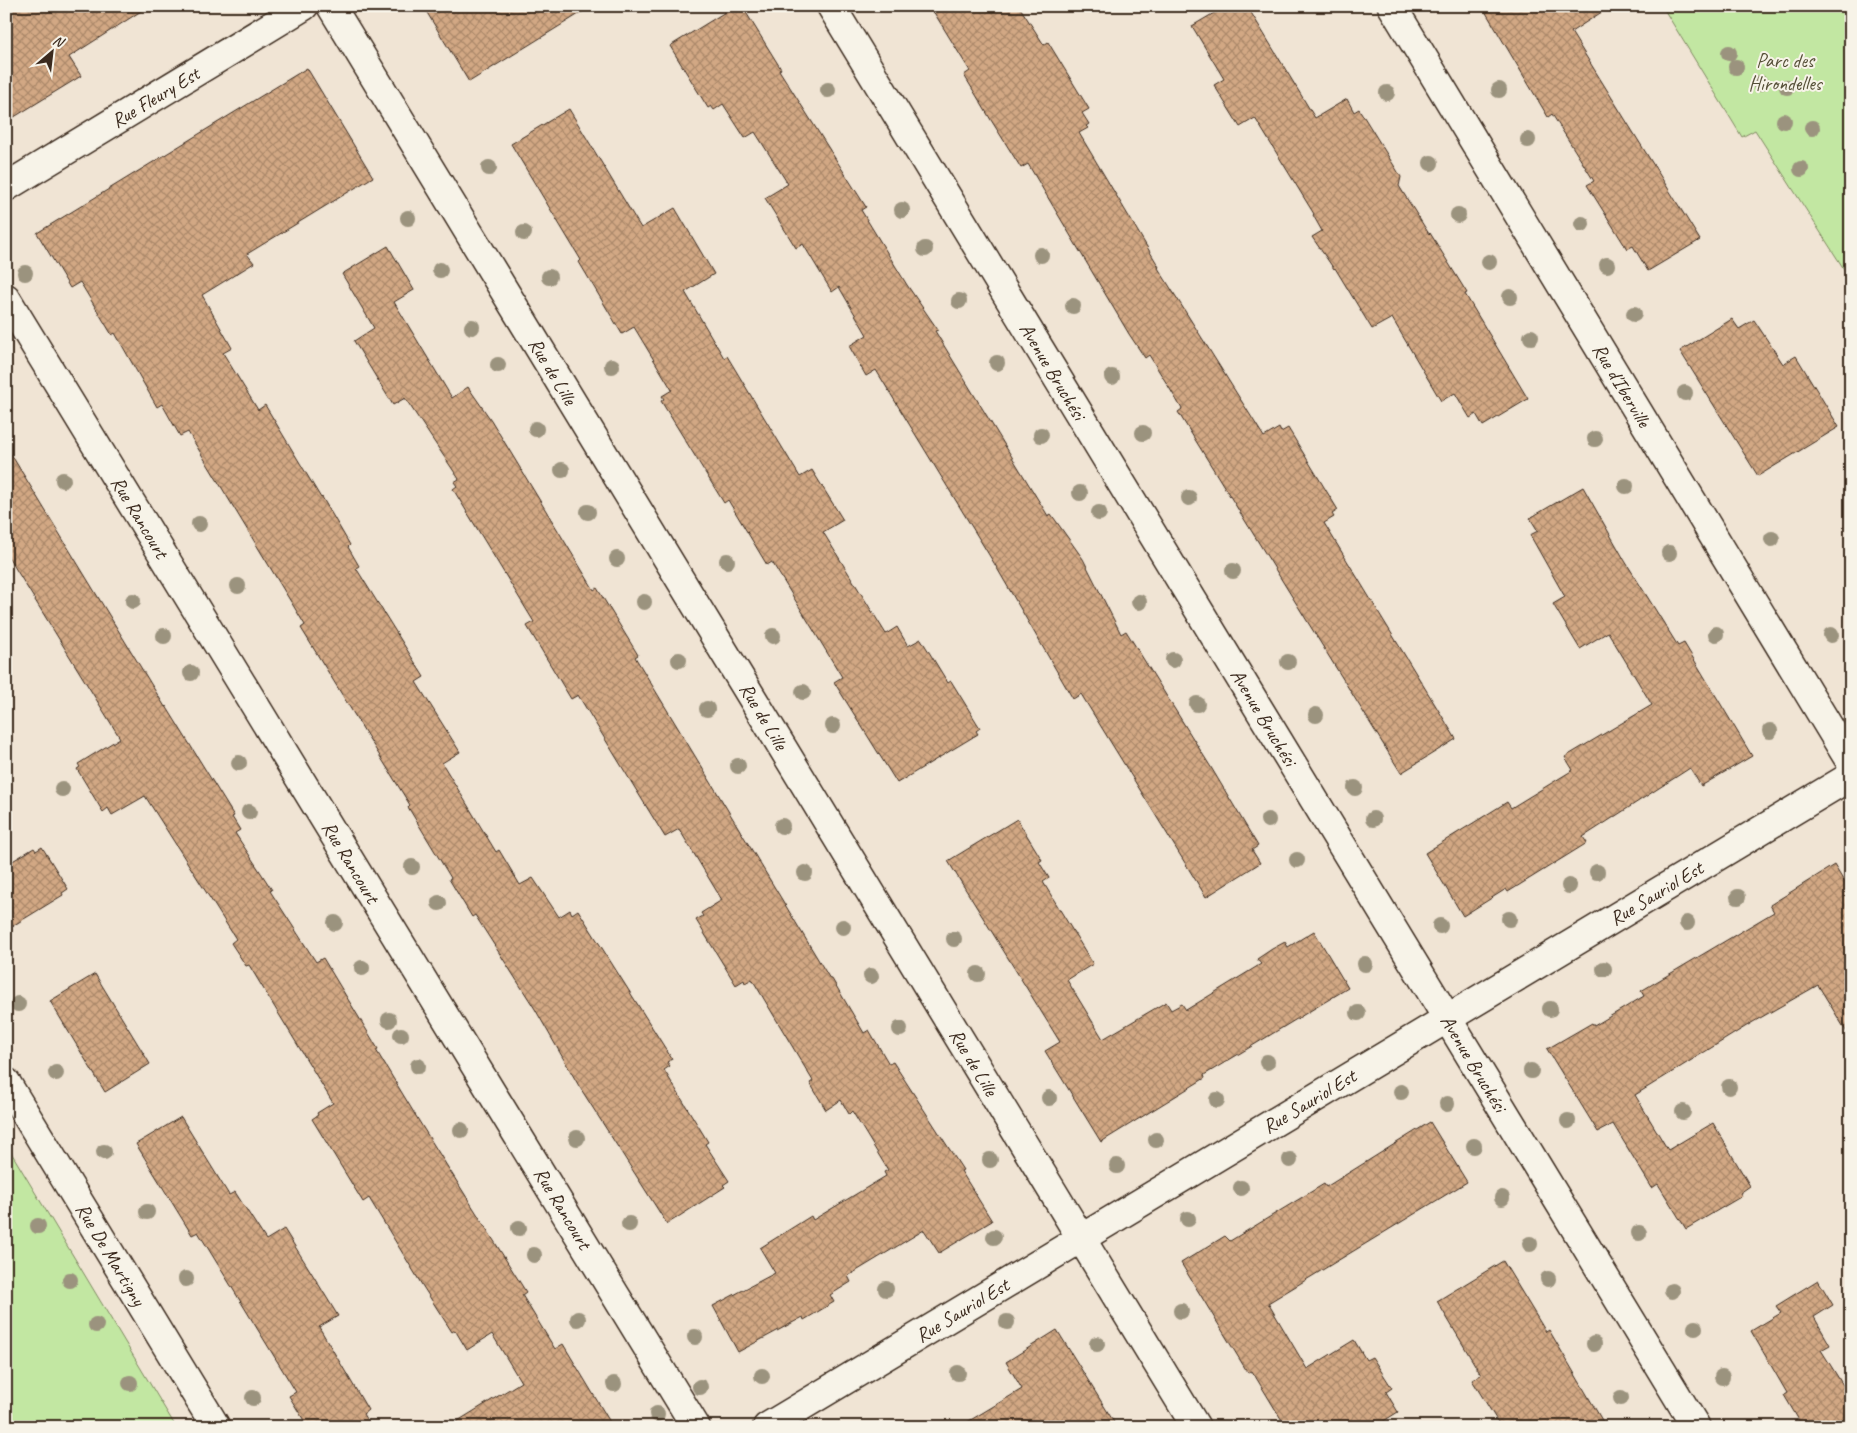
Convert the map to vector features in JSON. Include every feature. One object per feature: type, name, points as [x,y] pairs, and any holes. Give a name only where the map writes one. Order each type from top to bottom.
[{"type":"street","name":"Rue Fleury Est","points":[[6,187],[304,6]]},
{"type":"street","name":"Rue de Lille","points":[[331,6],[1196,1427]]},
{"type":"street","name":"Avenue Bruchési","points":[[831,6],[1696,1427]]},
{"type":"street","name":"Rue d'Iberville","points":[[1392,6],[1851,763]]},
{"type":"street","name":"Rue Rancourt","points":[[6,298],[696,1427]]},
{"type":"street","name":"Rue Sauriol Est","points":[[767,1427],[1851,776]]},
{"type":"street","name":"Rue De Martigny","points":[[6,1082],[216,1427]]},
{"type":"green space","name":"Parc des Hirondelles","points":[[1662,6],[1851,6],[1851,280],[1755,130],[1742,137]]},
{"type":"green space","points":[[6,1144],[176,1427],[6,1427]]},
{"type":"building","points":[[6,6],[149,6],[69,57],[81,76],[6,122]]},
{"type":"building","points":[[423,6],[592,6],[469,82]]},
{"type":"building","points":[[735,6],[742,6],[781,69],[779,70],[866,207],[861,210],[907,285],[938,330],[935,331],[1048,516],[1051,514],[1083,559],[1121,634],[1126,631],[1258,846],[1252,850],[1260,863],[1206,897],[1081,694],[1073,699],[994,563],[876,370],[866,376],[849,346],[867,335],[839,287],[832,292],[803,244],[796,248],[765,198],[788,184],[755,132],[745,138],[723,104],[714,110],[711,106],[708,108],[670,46]]},
{"type":"building","points":[[930,6],[1019,6],[1044,45],[1048,42],[1089,109],[1082,113],[1089,124],[1086,126],[1088,128],[1079,133],[1158,268],[1264,437],[1279,428],[1281,432],[1288,428],[1338,510],[1332,514],[1334,517],[1324,523],[1456,739],[1401,773],[1178,412],[1182,409],[1149,355],[1145,358],[1129,334],[1028,164],[1021,168],[991,120],[964,75],[970,71]]},
{"type":"building","points":[[1226,6],[1247,6],[1315,118],[1347,99],[1354,112],[1359,109],[1401,177],[1399,186],[1467,293],[1465,294],[1528,399],[1483,426],[1476,414],[1470,418],[1455,393],[1441,401],[1392,318],[1372,329],[1335,268],[1312,237],[1322,231],[1314,214],[1255,118],[1240,127],[1214,85],[1224,79],[1192,26]]},
{"type":"building","points":[[1482,6],[1611,6],[1571,32],[1700,240],[1648,271],[1633,246],[1627,249],[1587,185],[1594,181],[1552,114],[1548,117]]},
{"type":"building","points":[[307,68],[373,177],[247,254],[254,263],[202,295],[232,348],[223,353],[258,410],[265,405],[350,545],[348,547],[359,566],[356,568],[424,677],[416,682],[460,752],[442,763],[496,852],[499,850],[520,885],[533,878],[559,917],[570,910],[572,914],[578,910],[672,1059],[667,1062],[670,1066],[664,1070],[708,1142],[705,1144],[729,1181],[723,1185],[725,1187],[667,1224],[579,1086],[535,1009],[475,915],[472,917],[449,879],[451,878],[408,807],[410,805],[301,628],[305,625],[188,432],[180,436],[162,404],[157,407],[115,333],[112,335],[80,282],[70,288],[37,233]]},
{"type":"building","points":[[569,109],[641,228],[675,208],[714,274],[685,292],[724,358],[727,356],[800,477],[812,470],[843,520],[823,532],[886,634],[897,627],[908,646],[921,639],[948,683],[951,681],[980,728],[976,731],[978,734],[897,783],[834,682],[842,677],[772,562],[767,565],[728,500],[724,503],[661,401],[664,399],[662,396],[672,390],[634,327],[622,334],[579,262],[581,260],[511,144]]},
{"type":"building","points":[[388,246],[414,290],[394,302],[452,398],[468,387],[491,420],[594,590],[597,588],[638,655],[635,657],[830,979],[832,979],[864,1033],[869,1030],[889,1064],[893,1062],[963,1170],[961,1171],[992,1221],[939,1253],[924,1230],[848,1276],[851,1282],[830,1295],[834,1302],[804,1320],[803,1317],[738,1352],[713,1306],[775,1273],[760,1248],[811,1216],[813,1220],[886,1176],[884,1172],[888,1170],[852,1111],[849,1114],[841,1100],[826,1110],[810,1083],[813,1081],[752,979],[745,983],[744,980],[736,985],[696,920],[703,916],[701,913],[722,900],[679,829],[665,837],[578,695],[571,699],[527,626],[534,622],[453,489],[457,486],[454,482],[459,479],[405,398],[393,405],[354,341],[374,328],[342,274]]},
{"type":"building","points":[[1732,319],[1739,329],[1754,320],[1783,364],[1796,356],[1839,427],[1758,476],[1680,351]]},
{"type":"building","points":[[6,446],[165,707],[234,816],[232,817],[240,830],[235,833],[272,890],[270,891],[316,962],[323,958],[422,1126],[526,1292],[522,1295],[555,1349],[563,1344],[613,1427],[448,1427],[521,1382],[492,1334],[467,1350],[455,1330],[452,1332],[369,1198],[363,1202],[312,1119],[318,1115],[317,1113],[333,1103],[249,965],[246,966],[231,943],[236,939],[145,796],[112,815],[108,808],[103,812],[77,769],[80,767],[78,764],[120,738],[6,553]]},
{"type":"building","points":[[1583,487],[1625,561],[1678,646],[1684,643],[1752,756],[1701,786],[1690,768],[1583,837],[1587,843],[1508,892],[1506,889],[1463,916],[1425,853],[1507,802],[1511,808],[1573,770],[1565,757],[1652,705],[1608,632],[1580,649],[1553,604],[1565,597],[1530,535],[1538,531],[1530,518]]},
{"type":"building","points":[[1017,819],[1042,860],[1039,862],[1049,878],[1043,882],[1093,964],[1067,980],[1103,1039],[1166,1002],[1171,1010],[1182,1004],[1186,1010],[1261,964],[1257,959],[1272,949],[1285,942],[1288,947],[1314,931],[1348,988],[1204,1075],[1205,1078],[1101,1142],[1045,1051],[1060,1042],[948,861]]},
{"type":"building","points":[[42,847],[68,889],[62,893],[63,895],[6,930],[6,865],[34,848],[36,851]]},
{"type":"building","points":[[1834,865],[1851,893],[1851,1039],[1818,985],[1753,1022],[1635,1095],[1668,1150],[1713,1123],[1750,1186],[1740,1193],[1742,1196],[1686,1229],[1658,1184],[1652,1188],[1613,1124],[1598,1132],[1547,1049],[1592,1023],[1594,1026],[1644,996],[1641,991],[1774,912],[1770,905]]},
{"type":"building","points":[[95,974],[150,1064],[105,1092],[50,1001]]},
{"type":"building","points":[[181,1117],[229,1195],[235,1192],[266,1240],[284,1229],[338,1316],[319,1327],[368,1410],[363,1414],[371,1427],[308,1427],[289,1396],[296,1392],[198,1232],[192,1235],[136,1144]]},
{"type":"building","points":[[1430,1122],[1467,1182],[1268,1303],[1307,1369],[1354,1340],[1366,1360],[1372,1357],[1392,1388],[1386,1392],[1398,1412],[1374,1427],[1286,1427],[1252,1371],[1248,1373],[1181,1263],[1225,1236],[1230,1241],[1324,1184],[1326,1187]]},
{"type":"building","points":[[1503,1261],[1546,1332],[1549,1330],[1606,1427],[1501,1427],[1472,1380],[1481,1375],[1437,1301]]},
{"type":"building","points":[[1818,1280],[1833,1305],[1814,1317],[1830,1345],[1821,1350],[1851,1398],[1851,1427],[1803,1427],[1784,1395],[1787,1393],[1751,1331],[1781,1313],[1776,1306]]},
{"type":"building","points":[[1057,1330],[1117,1427],[959,1427],[1022,1389],[1006,1362]]}]
